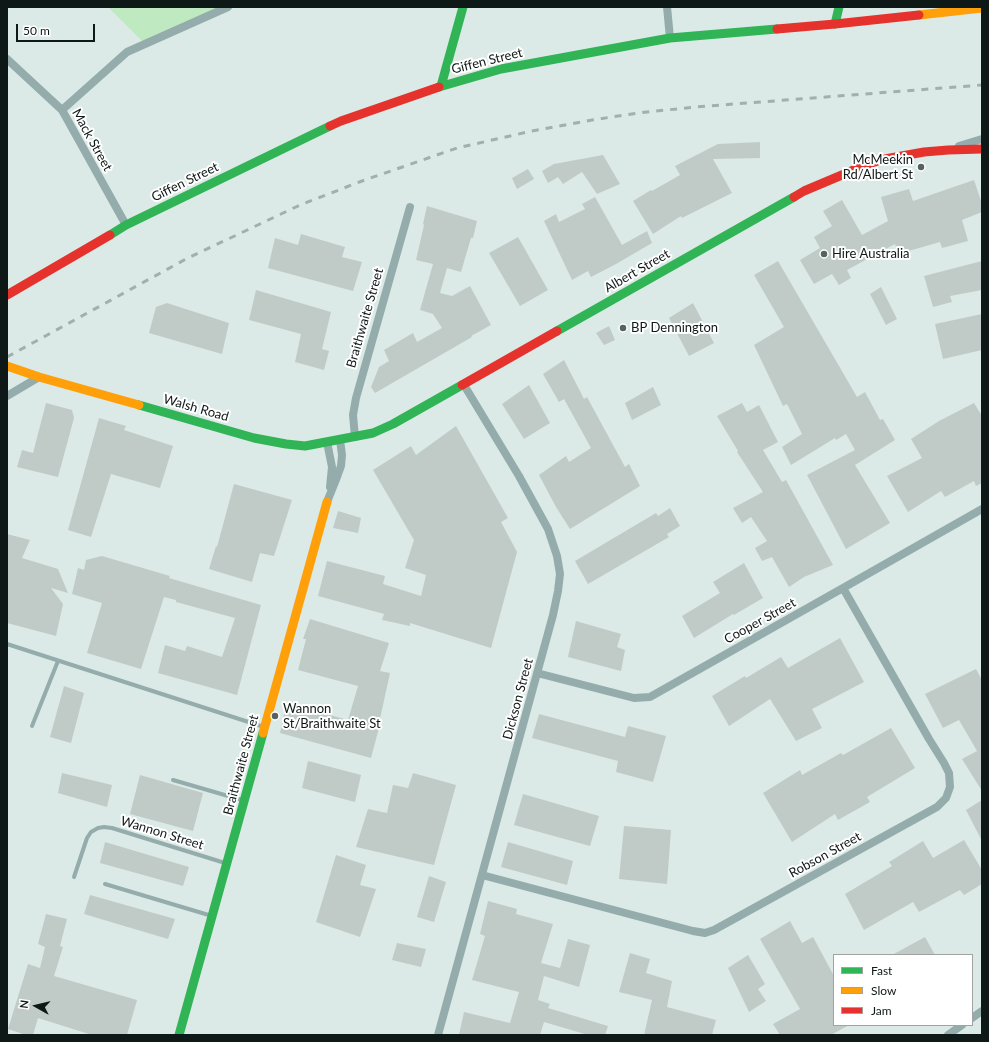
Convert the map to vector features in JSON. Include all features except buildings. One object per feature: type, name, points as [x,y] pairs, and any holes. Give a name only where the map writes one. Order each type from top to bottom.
[{"type":"street","points":[[62,110],[127,52],[228,7]]},
{"type":"street","points":[[441,86],[463,7]]},
{"type":"street","points":[[667,7],[670,38]]},
{"type":"street","points":[[834,24],[839,7]]},
{"type":"street","name":"Giffen Street","points":[[7,295],[126,225],[342,120],[441,86],[501,68],[670,38],[834,24],[982,8]]},
{"type":"street","name":"Mack Street","points":[[7,60],[62,110],[126,225]]},
{"type":"street","name":"Albert Street","points":[[948,150],[982,139]]},
{"type":"street","name":"Albert Street","points":[[348,439],[373,433],[393,424],[804,191],[868,164],[902,156],[948,150],[982,148]]},
{"type":"street","name":"Braithwaite Street","points":[[327,502],[341,466],[342,455],[348,439],[355,403],[410,207]]},
{"type":"street","name":"Giffen Street","points":[[7,290],[38,276]]},
{"type":"street","name":"Walsh Road","points":[[7,366],[40,377],[254,438],[305,446],[348,439]]},
{"type":"street","points":[[7,396],[40,377]]},
{"type":"street","name":"Dickson Street","points":[[438,1035],[554,615],[560,574],[557,556],[548,529],[519,476],[464,385]]},
{"type":"street","name":"Braithwaite Street","points":[[180,1035],[327,502],[332,467],[327,442]]},
{"type":"street","name":"Cooper Street","points":[[537,673],[634,698],[650,697],[982,509]]},
{"type":"street","name":"Robson Street","points":[[482,875],[704,933],[714,930],[937,807],[946,798],[950,787],[949,773],[843,588]]},
{"type":"street","points":[[973,1017],[982,1011]]},
{"type":"street","points":[[948,1035],[961,1026]]},
{"type":"lane","points":[[7,644],[265,728]]},
{"type":"lane","points":[[32,726],[58,661]]},
{"type":"lane","points":[[173,780],[244,801]]},
{"type":"lane","name":"Wannon Street","points":[[74,877],[87,838],[91,832],[98,828],[104,827],[112,828],[227,863]]},
{"type":"lane","points":[[105,884],[213,916]]},
{"type":"green space","points":[[108,7],[228,7],[145,44]]},
{"type":"railway","points":[[7,357],[186,259],[300,205],[362,181],[457,148],[532,131],[638,113],[695,107],[982,85]]},
{"type":"traffic: fast","points":[[441,86],[463,7]]},
{"type":"traffic: fast","points":[[835,24],[839,7]]},
{"type":"traffic: fast","points":[[439,87],[501,69],[670,38],[777,29]]},
{"type":"traffic: fast","points":[[110,235],[126,225],[330,126]]},
{"type":"traffic: fast","points":[[557,331],[794,197]]},
{"type":"traffic: fast","points":[[139,405],[254,438],[305,446],[373,433],[393,424],[462,385]]},
{"type":"traffic: fast","points":[[179,1035],[263,733]]},
{"type":"traffic: slow","points":[[919,15],[982,8]]},
{"type":"traffic: slow","points":[[7,366],[39,377],[139,405]]},
{"type":"traffic: slow","points":[[263,733],[327,502]]},
{"type":"traffic: jam","points":[[777,29],[919,15]]},
{"type":"traffic: jam","points":[[330,126],[439,87]]},
{"type":"traffic: jam","points":[[794,197],[804,191],[868,164],[885,159],[924,152],[982,149]]},
{"type":"traffic: jam","points":[[7,295],[110,235]]},
{"type":"traffic: jam","points":[[462,385],[557,331]]},
{"type":"place","name":"McMeekin Rd/Albert St","points":[[921,167]]},
{"type":"place","name":"Hire Australia","points":[[824,254]]},
{"type":"place","name":"BP Dennington","points":[[623,328]]},
{"type":"place","name":"Wannon St/Braithwaite St","points":[[275,716]]}]
